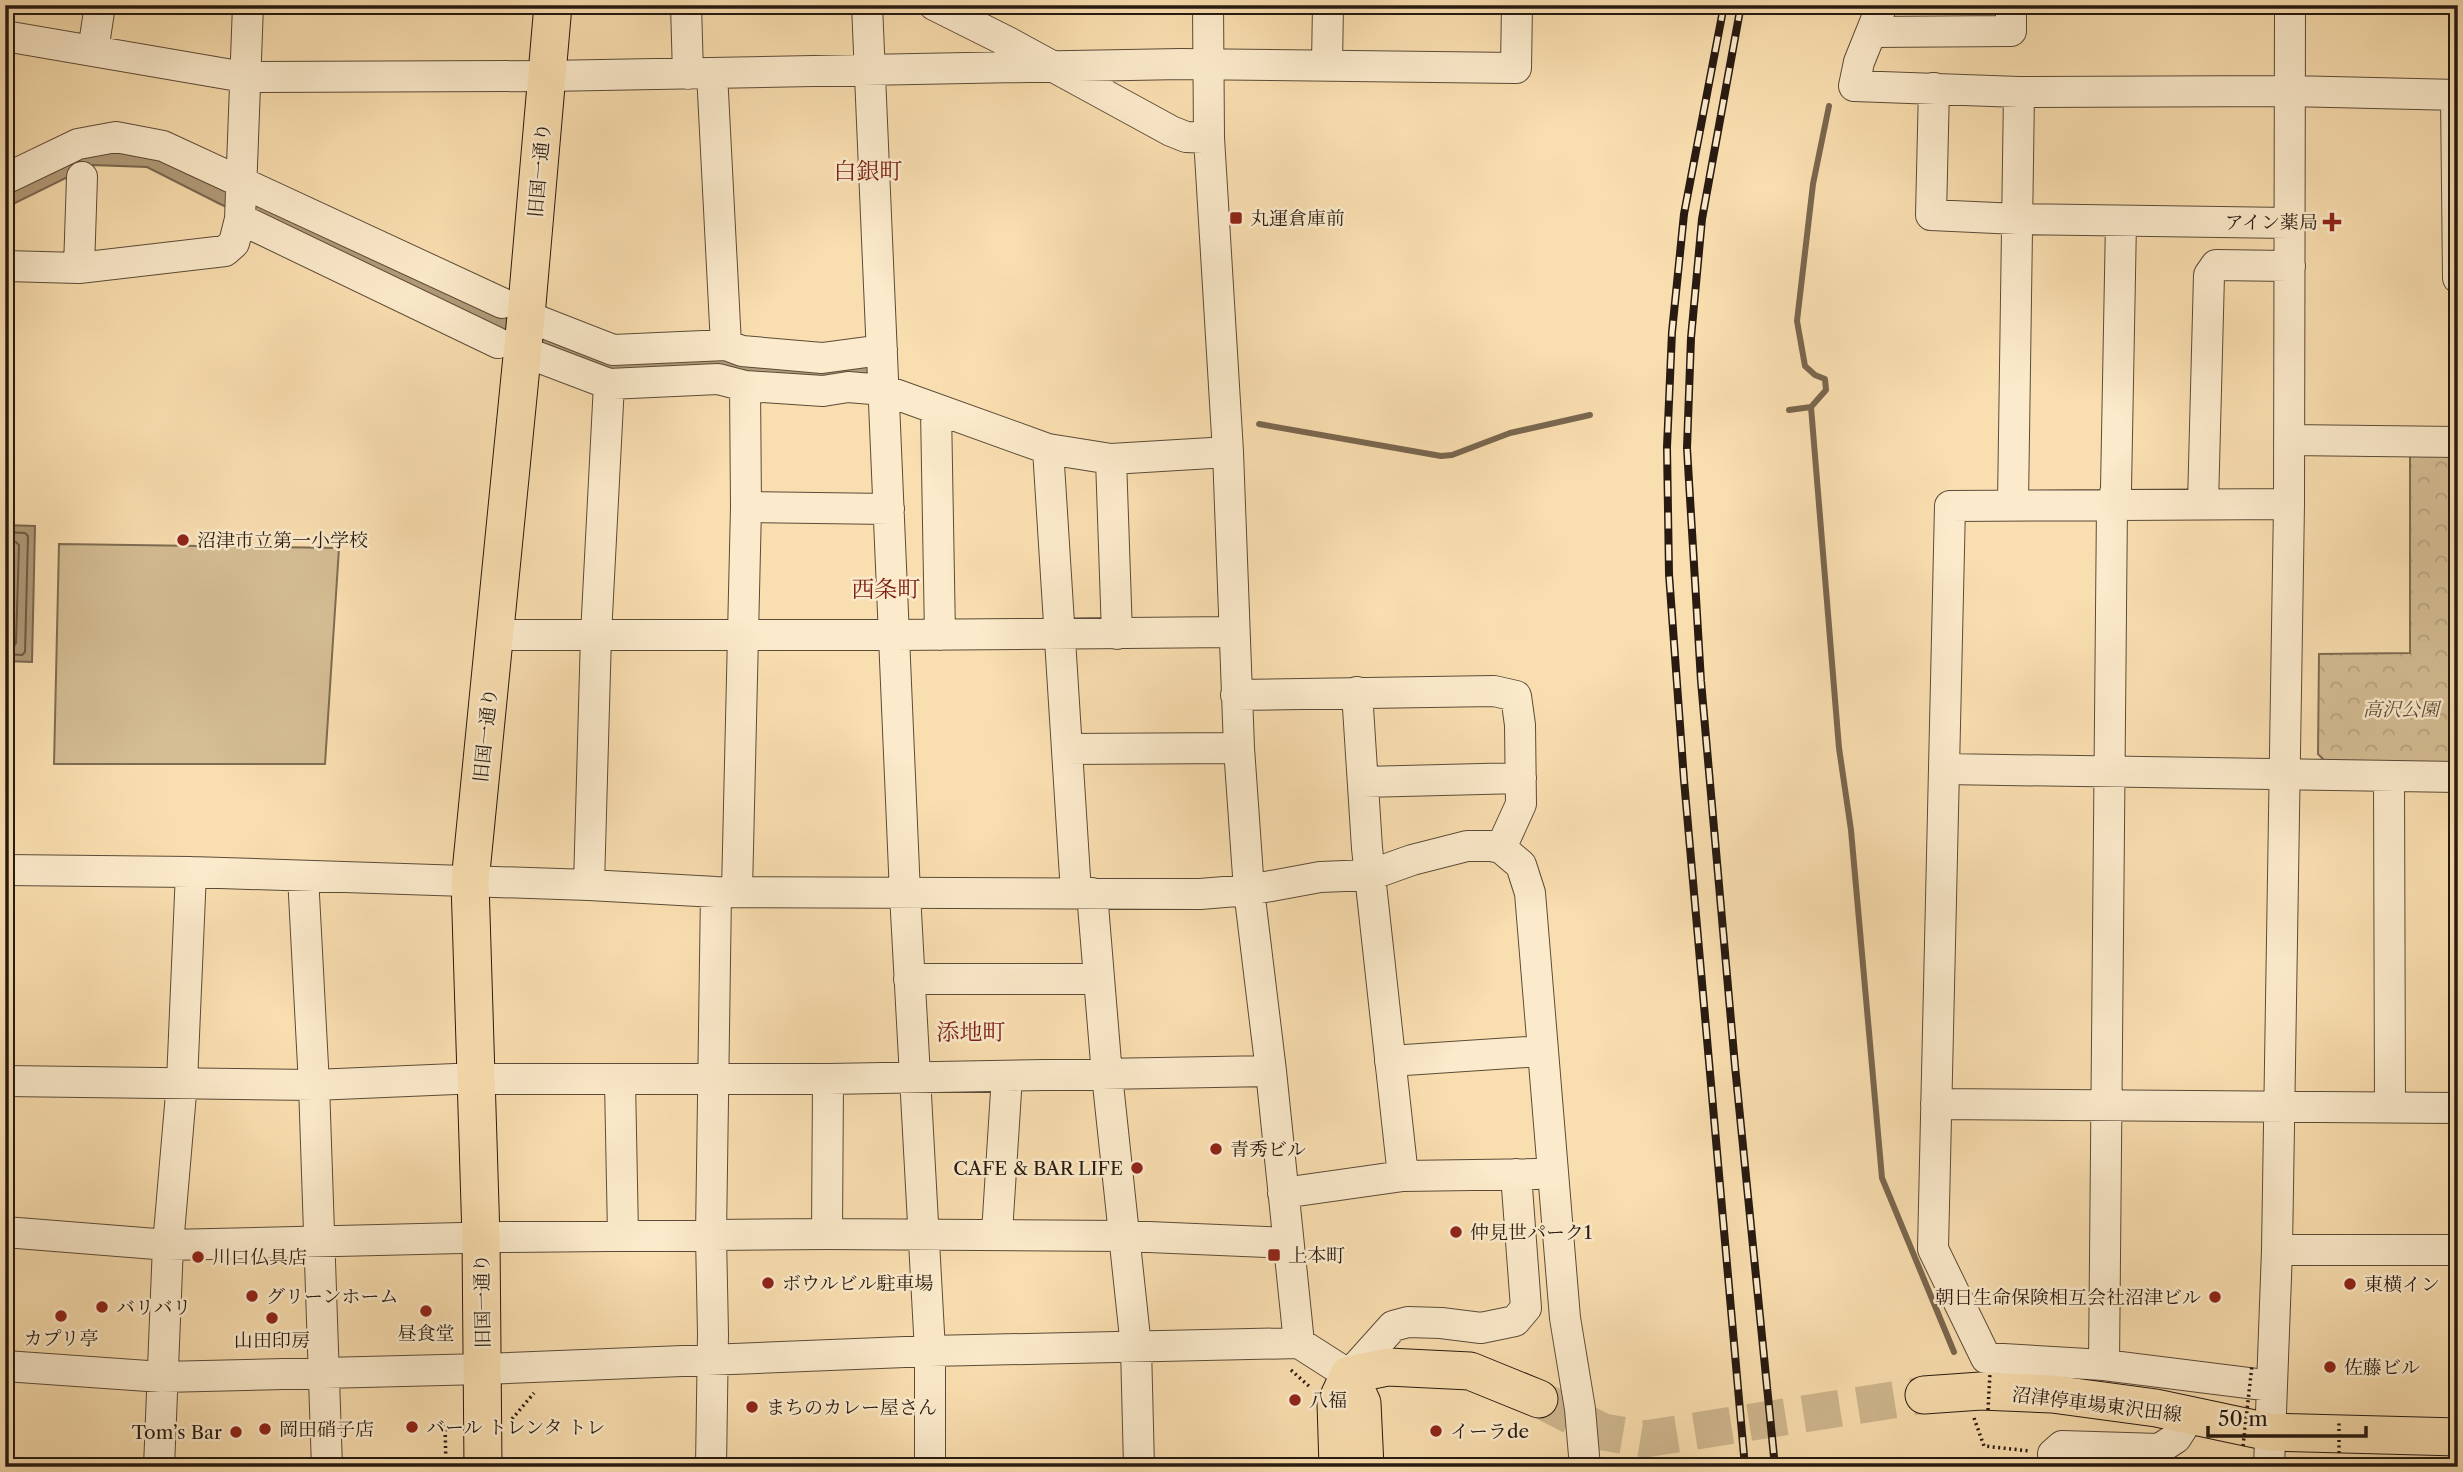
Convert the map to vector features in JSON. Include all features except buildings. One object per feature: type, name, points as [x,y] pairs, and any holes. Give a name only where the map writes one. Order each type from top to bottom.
[{"type":"main road","name":"旧国一通り","points":[[529,5],[536,76]]},
{"type":"main road","name":"旧国一通り","points":[[461,1467],[471,1369],[471,1238],[459,882],[536,76],[553,5]]},
{"type":"main road","name":"旧国一通り","points":[[459,882],[495,635],[512,325]]},
{"type":"main road","points":[[1349,1375],[1388,1367],[1470,1371],[1539,1399]]},
{"type":"main road","name":"旧国一通り","points":[[471,1369],[484,1467]]},
{"type":"main road","points":[[1338,1467],[1336,1403],[1349,1375]]},
{"type":"main road","points":[[1349,1375],[1362,1403],[1365,1467]]},
{"type":"main road","name":"沼津停車場東沢田線","points":[[1924,1395],[1981,1391],[2052,1394],[2156,1408],[2190,1416],[2261,1448],[2458,1437]]},
{"type":"street","points":[[93,51],[100,5]]},
{"type":"street","points":[[5,266],[79,268],[225,251],[234,243],[240,219],[248,5]]},
{"type":"street","points":[[686,5],[700,74],[726,345]]},
{"type":"street","points":[[867,5],[905,894],[930,1352],[930,1467]]},
{"type":"street","points":[[934,5],[1171,131],[1186,136],[1209,138]]},
{"type":"street","points":[[1208,5],[1209,138],[1227,452],[1239,748],[1249,890],[1299,1343]]},
{"type":"street","points":[[1327,64],[1328,5]]},
{"type":"street","points":[[5,36],[244,77],[700,74],[1181,64],[1516,68],[1517,5]]},
{"type":"street","points":[[2011,5],[2011,31],[1877,18],[1859,62],[1854,86],[2019,92],[2290,91],[2457,95],[2458,278]]},
{"type":"street","points":[[2261,1448],[2262,1376],[2277,1250],[2289,440],[2290,5]]},
{"type":"street","points":[[1934,88],[1931,215],[2291,223]]},
{"type":"street","points":[[2012,504],[2019,92]]},
{"type":"street","points":[[5,179],[78,144],[116,137],[163,146],[242,182],[512,325],[609,384],[718,379],[745,386],[823,391],[848,387],[884,390],[1048,449],[1111,459],[1227,452]]},
{"type":"street","points":[[79,268],[82,177]]},
{"type":"street","points":[[240,219],[512,325],[613,350],[726,345],[742,351],[822,358],[882,350]]},
{"type":"street","points":[[2104,1364],[2112,504],[2116,489],[2121,221]]},
{"type":"street","points":[[2203,504],[2209,275],[2216,265],[2290,266]]},
{"type":"street","points":[[589,885],[596,635],[609,384]]},
{"type":"street","points":[[711,1467],[714,1079],[743,635],[745,386]]},
{"type":"street","points":[[936,410],[940,635]]},
{"type":"street","points":[[2289,440],[2458,442]]},
{"type":"street","points":[[1048,449],[1067,749],[1097,979],[1125,1236],[1136,1347],[1139,1467]]},
{"type":"street","points":[[1111,459],[1118,634]]},
{"type":"street","points":[[2262,1376],[1986,1358],[1933,1249],[1950,506],[2288,504]]},
{"type":"street","points":[[746,507],[889,509]]},
{"type":"street","points":[[495,635],[1233,632]]},
{"type":"street","points":[[1236,695],[1494,691],[1516,696],[1521,804],[1501,848]]},
{"type":"street","points":[[1357,692],[1370,875],[1403,1176]]},
{"type":"street","points":[[1067,749],[1239,748]]},
{"type":"street","points":[[1945,769],[2458,777]]},
{"type":"street","points":[[2389,776],[2390,1107]]},
{"type":"street","points":[[1363,782],[1521,778]]},
{"type":"street","points":[[5,870],[191,872],[727,892],[1200,894],[1249,890],[1320,877],[1370,875],[1412,860],[1467,846],[1501,848],[1521,865],[1530,892],[1551,1173],[1565,1318],[1580,1409],[1585,1467]]},
{"type":"street","points":[[159,1467],[168,1245],[182,1082],[191,872]]},
{"type":"street","points":[[303,876],[314,1085],[327,1467]]},
{"type":"street","points":[[909,979],[1097,979]]},
{"type":"street","points":[[1390,1061],[1542,1051]]},
{"type":"street","points":[[5,1081],[314,1085],[465,1079],[828,1079],[1271,1071]]},
{"type":"street","points":[[997,1233],[1007,1076]]},
{"type":"street","points":[[827,1234],[828,1079]]},
{"type":"street","points":[[620,1081],[622,1235]]},
{"type":"street","points":[[1936,1104],[2458,1108]]},
{"type":"street","points":[[1283,1193],[1403,1176],[1551,1173]]},
{"type":"street","points":[[5,1366],[162,1377],[1299,1343],[1349,1375],[1393,1326],[1408,1322],[1481,1328],[1515,1321],[1526,1308],[1516,1174]]},
{"type":"street","points":[[5,1232],[168,1245],[622,1235],[997,1233],[1288,1243]]},
{"type":"street","points":[[2277,1250],[2458,1250]]},
{"type":"street","points":[[2053,1460],[2062,1446],[2159,1449],[2176,1438],[2190,1416]]},
{"type":"path","points":[[1988,1410],[1990,1373]]},
{"type":"path","points":[[2261,1448],[2262,1376]]},
{"type":"path","points":[[1973,1414],[1984,1447],[2053,1460]]},
{"type":"path","points":[[2339,1420],[2339,1453]]},
{"type":"path","points":[[445,1424],[446,1467]]},
{"type":"path","points":[[1613,1459],[1614,1467]]},
{"type":"green space","name":"高沢公園","points":[[2410,453],[2458,453],[2458,763],[2327,763],[2318,754],[2319,654],[2410,653]]},
{"type":"green space","points":[[59,544],[339,548],[325,764],[54,764]]},
{"type":"water","points":[[126,145],[554,335],[871,358],[873,374],[847,379],[624,375],[551,352],[220,204],[147,167],[92,165],[5,208],[5,183],[84,147]]},
{"type":"water","points":[[5,525],[35,526],[32,662],[5,661]]},
{"type":"waterway","points":[[1789,410],[1811,407],[1826,390],[1825,379],[1805,366],[1797,321],[1813,184],[1829,106]]},
{"type":"waterway","points":[[1811,407],[1839,748],[1851,830],[1882,1178],[1954,1352]]},
{"type":"waterway","points":[[1259,424],[1441,456],[1452,455],[1510,433],[1590,415]]},
{"type":"tunnel","points":[[1539,1399],[1603,1432],[1645,1439],[1924,1395]]},
{"type":"railway","points":[[1724,5],[1684,214],[1672,332],[1667,447],[1669,574],[1684,780],[1745,1467]]},
{"type":"railway","points":[[1741,5],[1702,219],[1691,338],[1687,448],[1701,681],[1735,1066],[1775,1467]]},
{"type":"place","name":"丸運倉庫前","points":[[1236,218]]},
{"type":"place","name":"アイン薬局","points":[[2332,222]]},
{"type":"place","name":"沼津市立第一小学校","points":[[183,540]]},
{"type":"place","name":"青秀ビル","points":[[1216,1149]]},
{"type":"place","name":"CAFE & BAR LIFE","points":[[1137,1168]]},
{"type":"place","name":"仲見世パーク1","points":[[1456,1232]]},
{"type":"place","name":"上本町","points":[[1274,1255]]},
{"type":"place","name":"川口仏具店","points":[[198,1257]]},
{"type":"place","name":"ボウルビル駐車場","points":[[768,1283]]},
{"type":"place","name":"東横イン","points":[[2350,1284]]},
{"type":"place","name":"グリーンホーム","points":[[252,1296]]},
{"type":"place","name":"朝日生命保険相互会社沼津ビル","points":[[2215,1297]]},
{"type":"place","name":"バリバリ","points":[[102,1307]]},
{"type":"place","name":"昼食堂","points":[[426,1311]]},
{"type":"place","name":"カプリ亭","points":[[61,1316]]},
{"type":"place","name":"山田印房","points":[[272,1318]]},
{"type":"place","name":"佐藤ビル","points":[[2330,1367]]},
{"type":"place","name":"八福","points":[[1295,1400]]},
{"type":"place","name":"まちのカレー屋さん","points":[[752,1407]]},
{"type":"place","name":"バール トレンタ トレ","points":[[412,1427]]},
{"type":"place","name":"岡田硝子店","points":[[265,1429]]},
{"type":"place","name":"イーラde","points":[[1436,1431]]},
{"type":"place","name":"Tom’s Bar","points":[[236,1432]]},
{"type":"district","name":"白銀町","points":[[868,171]]},
{"type":"district","name":"西条町","points":[[886,589]]},
{"type":"district","name":"添地町","points":[[971,1032]]}]
